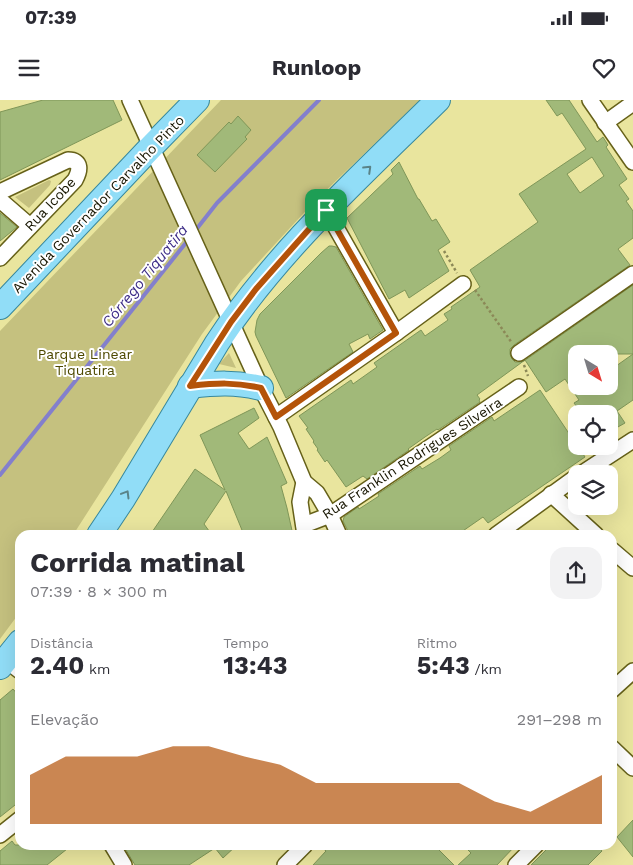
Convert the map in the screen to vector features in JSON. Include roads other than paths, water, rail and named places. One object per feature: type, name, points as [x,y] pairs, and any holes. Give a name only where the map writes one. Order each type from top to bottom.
[{"type":"main road","name":"Avenida Governador Carvalho Pinto","points":[[0,307],[197,100]]},
{"type":"main road","points":[[102,530],[123,499],[190,386],[231,322],[256,289],[326,210],[438,100]]},
{"type":"main road","points":[[190,386],[234,383],[261,388]]},
{"type":"street","points":[[130,100],[304,482],[317,493],[337,530]]},
{"type":"street","points":[[590,100],[633,162]]},
{"type":"street","points":[[605,123],[633,103]]},
{"type":"street","name":"Rua Icobe","points":[[0,192],[68,160],[73,160],[79,168],[75,180],[0,258]]},
{"type":"street","points":[[0,200],[30,226]]},
{"type":"street","points":[[326,210],[396,333]]},
{"type":"street","points":[[518,353],[633,274]]},
{"type":"street","points":[[276,417],[463,284]]},
{"type":"street","name":"Rua Franklin Rodrigues Silveira","points":[[305,530],[519,387]]},
{"type":"street","points":[[595,465],[633,440]]},
{"type":"street","points":[[304,482],[300,502],[305,530]]},
{"type":"street","points":[[503,530],[568,482]]},
{"type":"street","points":[[551,494],[591,530]]},
{"type":"street","points":[[617,554],[633,568]]},
{"type":"street","points":[[617,685],[633,671]]},
{"type":"street","points":[[0,835],[15,823]]},
{"type":"street","points":[[115,850],[124,865]]},
{"type":"street","points":[[285,865],[300,850]]},
{"type":"street","points":[[516,865],[531,850]]},
{"type":"waterway","name":"Córrego Tiquatira","points":[[195,231],[217,203],[319,100]]},
{"type":"waterway","name":"Córrego Tiquatira","points":[[0,475],[189,239]]},
{"type":"park label","name":"Parque Linear Tiquatira","points":[[85,362]]}]
